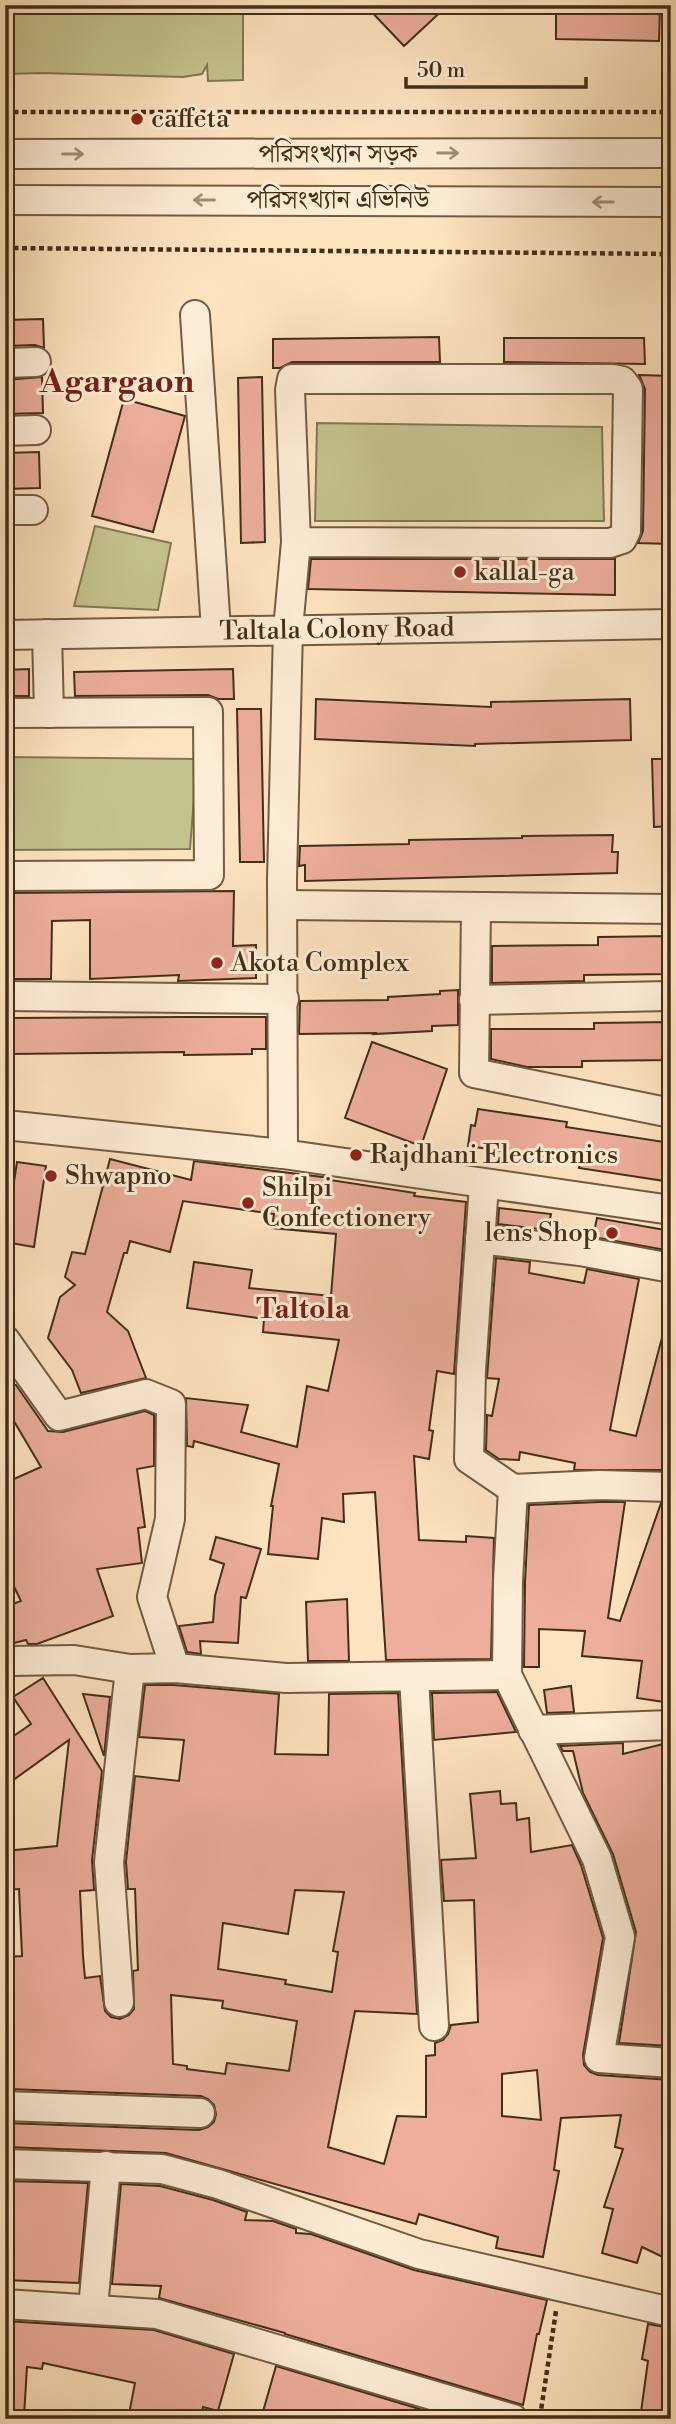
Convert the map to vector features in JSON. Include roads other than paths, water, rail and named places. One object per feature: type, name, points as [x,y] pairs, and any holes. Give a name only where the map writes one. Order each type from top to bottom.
[{"type":"street","name":"পরিসংখ্যান সড়ক","points":[[5,154],[671,153]]},
{"type":"street","name":"পরিসংখ্যান এভিনিউ","points":[[5,200],[671,202]]},
{"type":"street","points":[[195,315],[216,631]]},
{"type":"street","points":[[5,363],[36,362]]},
{"type":"street","points":[[283,1154],[283,905],[288,629],[296,542],[290,390],[292,379],[613,379],[622,381],[628,389],[626,531],[622,539],[610,543],[296,542]]},
{"type":"street","points":[[5,431],[36,430]]},
{"type":"street","name":"Taltala Colony Road","points":[[5,635],[671,624]]},
{"type":"street","points":[[47,634],[50,713]]},
{"type":"street","points":[[5,713],[208,712],[209,875],[5,876]]},
{"type":"street","points":[[283,905],[671,909]]},
{"type":"street","points":[[476,907],[474,1073],[671,1112]]},
{"type":"street","points":[[5,996],[284,999]]},
{"type":"street","points":[[474,1000],[671,996]]},
{"type":"street","points":[[5,1125],[283,1154],[671,1210]]},
{"type":"street","points":[[484,1185],[471,1370],[469,1458],[513,1489],[599,1485],[671,1487]]},
{"type":"street","points":[[480,1239],[580,1251],[671,1268]]},
{"type":"street","points":[[5,1340],[59,1416],[146,1394],[171,1404],[170,1519],[152,1597],[175,1668]]},
{"type":"street","points":[[513,1489],[507,1675],[597,1859],[620,1937],[599,2058],[671,2063]]},
{"type":"street","points":[[5,1664],[10,1661],[74,1660],[130,1669],[175,1668],[286,1678],[507,1675]]},
{"type":"street","points":[[119,2002],[109,1862],[130,1669]]},
{"type":"street","points":[[414,1677],[434,2026]]},
{"type":"street","points":[[533,1730],[671,1725]]},
{"type":"street","points":[[5,2106],[200,2113]]},
{"type":"street","points":[[5,2164],[162,2169],[207,2181],[419,2254],[671,2312]]},
{"type":"street","points":[[93,2308],[106,2166]]},
{"type":"street","points":[[5,2304],[157,2314],[513,2419]]},
{"type":"place","name":"caffeta","points":[[137,119]]},
{"type":"place","name":"kallal-ga","points":[[460,572]]},
{"type":"place","name":"Akota Complex","points":[[217,963]]},
{"type":"place","name":"Rajdhani Electronics","points":[[356,1155]]},
{"type":"place","name":"Shwapno","points":[[51,1176]]},
{"type":"place","name":"Shilpi Confectionery","points":[[248,1203]]},
{"type":"place","name":"lens Shop","points":[[612,1233]]},
{"type":"district","name":"Agargaon","points":[[117,382]]},
{"type":"district","name":"Taltola","points":[[303,1309]]}]
